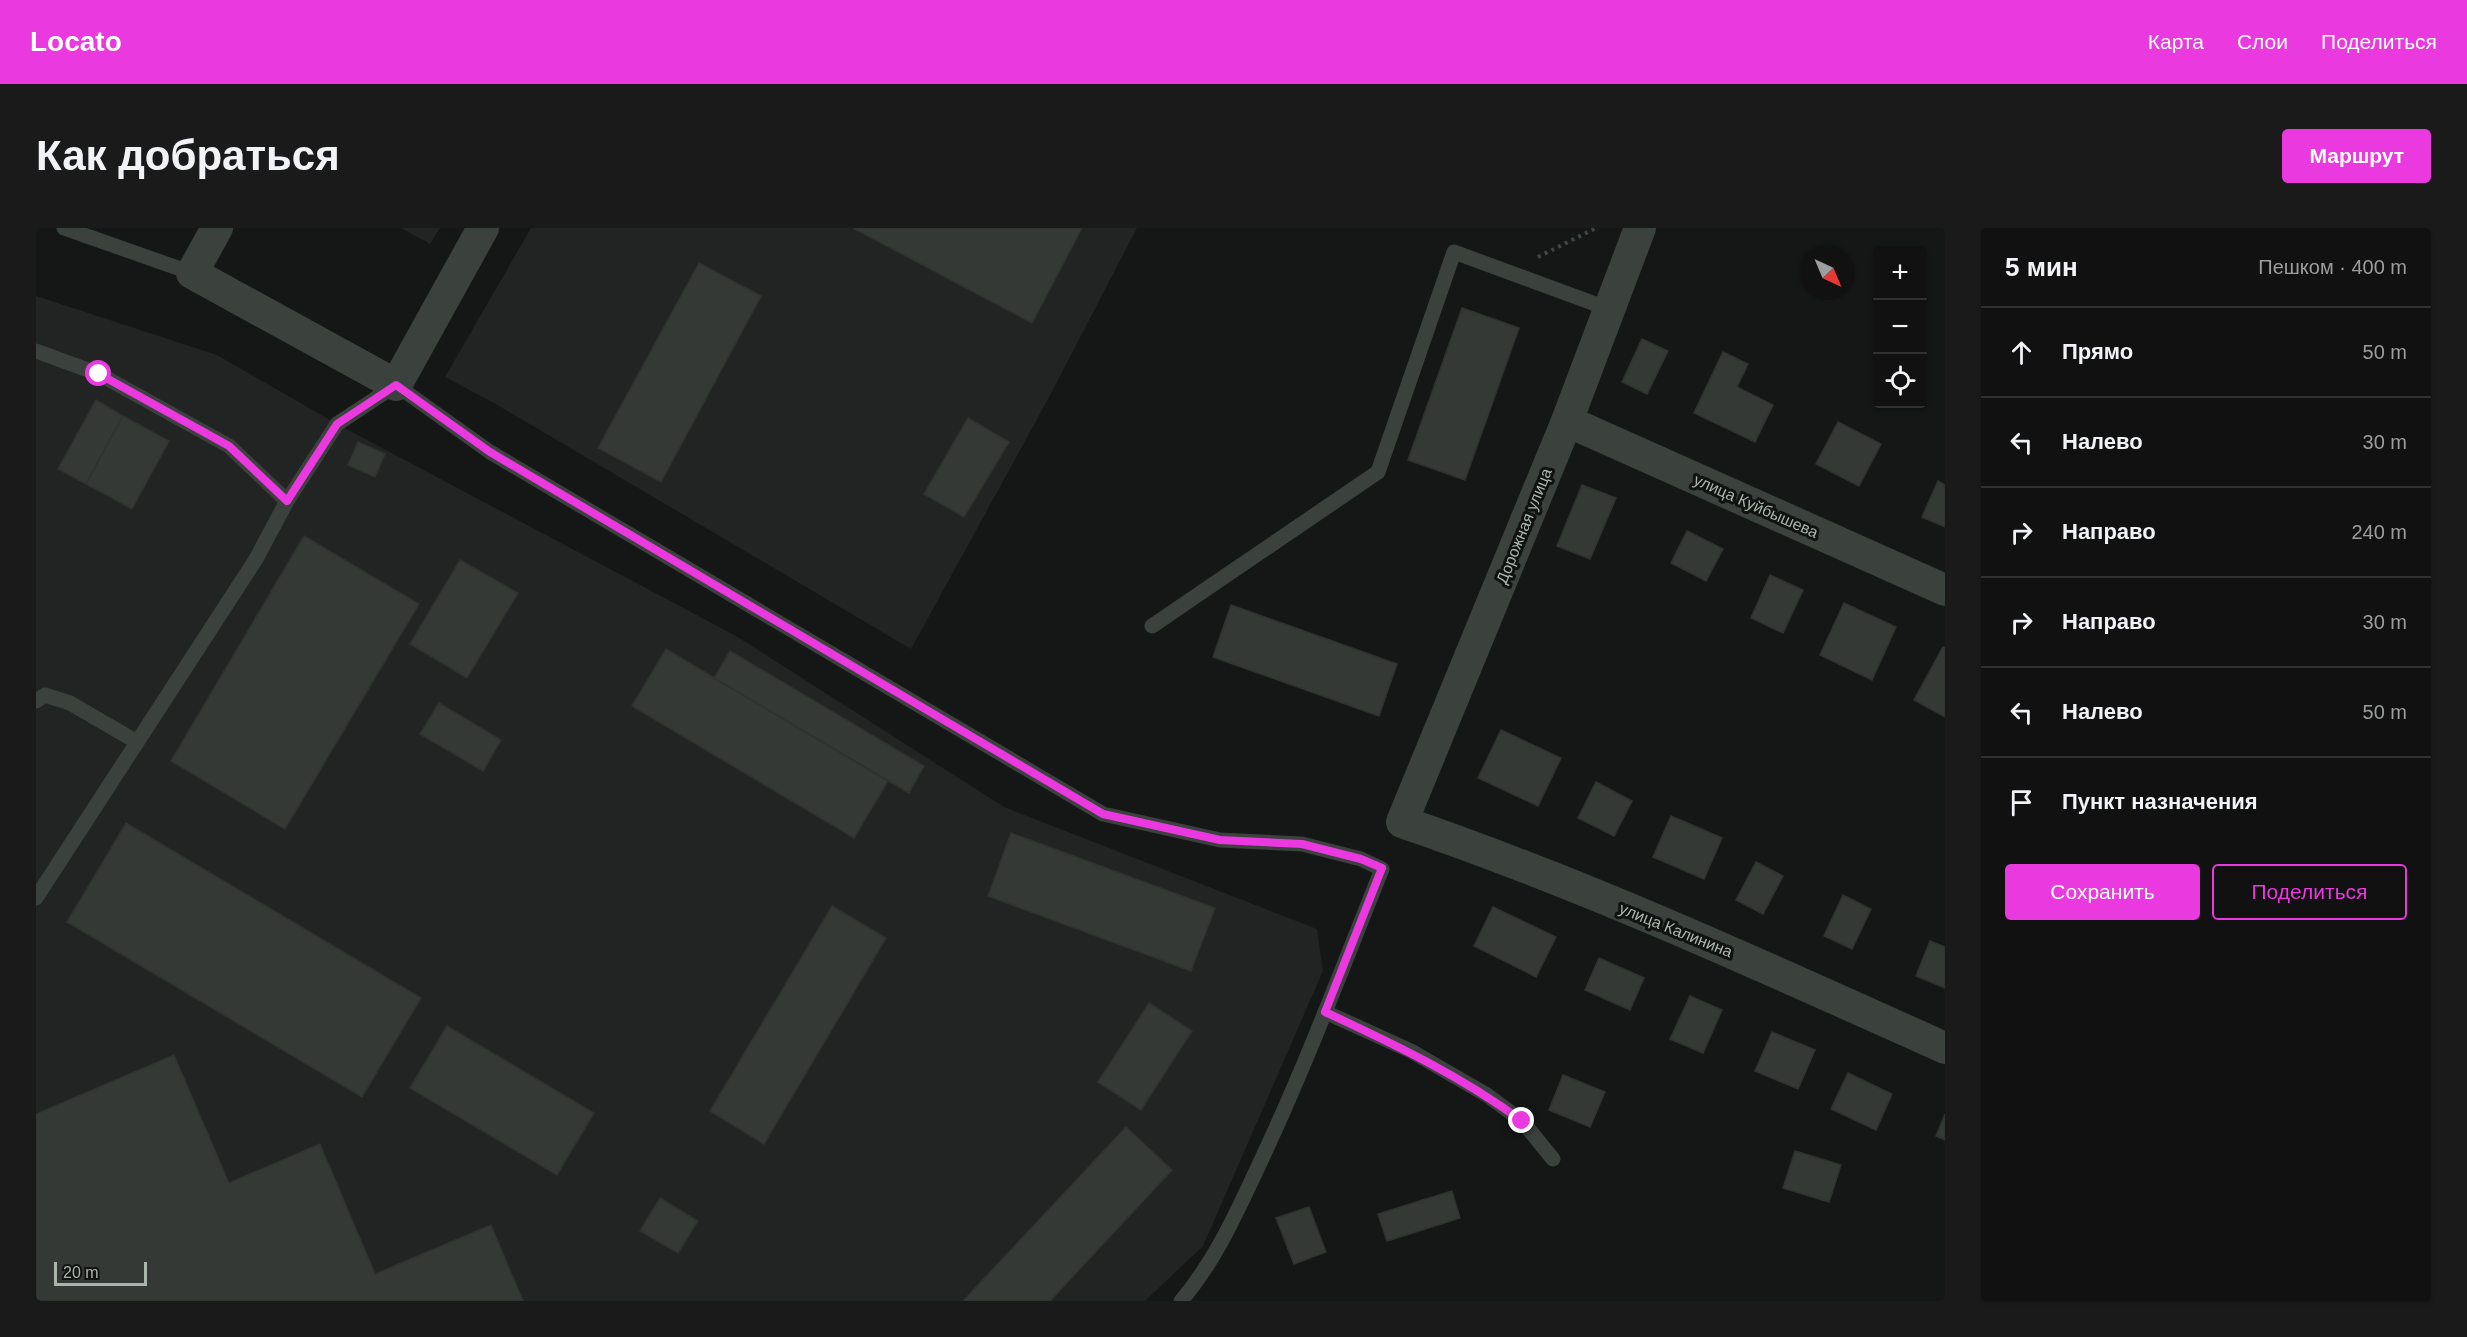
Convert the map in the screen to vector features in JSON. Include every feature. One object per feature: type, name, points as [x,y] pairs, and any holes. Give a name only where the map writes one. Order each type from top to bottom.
[{"type":"street","points":[[217,228],[192,273],[396,385],[483,228]]},
{"type":"street","name":"Дорожная улица","points":[[1402,822],[1567,421],[1640,228]]},
{"type":"street","name":"улица Куйбышева","points":[[1567,421],[1945,590]]},
{"type":"street","name":"улица Калинина","points":[[1402,822],[1455,840],[1722,948],[1945,1048]]},
{"type":"lane","points":[[64,228],[192,273]]},
{"type":"lane","points":[[1152,626],[1378,472],[1454,252],[1609,309]]},
{"type":"lane","points":[[36,351],[99,374],[229,446],[287,501]]},
{"type":"lane","points":[[36,898],[256,559],[287,501],[337,424],[396,385],[490,452],[1103,814],[1220,840],[1302,844],[1361,859],[1382,868],[1280,1120],[1228,1229],[1199,1280],[1181,1301]]},
{"type":"lane","points":[[36,701],[45,696],[70,702],[137,742]]},
{"type":"lane","points":[[1325,1012],[1411,1052],[1487,1095],[1522,1121],[1553,1160]]},
{"type":"path","points":[[1508,272],[1596,228]]},
{"type":"shaded area","points":[[401,228],[440,228],[430,244]]},
{"type":"shaded area","points":[[531,228],[1137,228],[1047,401],[911,649],[494,403],[445,377]]},
{"type":"shaded area","points":[[36,296],[217,355],[337,424],[736,636],[1004,807],[1317,929],[1323,971],[1203,1246],[1145,1301],[36,1301]]},
{"type":"building","points":[[853,228],[1082,228],[1032,323]]},
{"type":"building","points":[[699,263],[761,296],[661,482],[598,448]]},
{"type":"building","points":[[1462,308],[1519,328],[1465,480],[1408,460]]},
{"type":"building","points":[[1642,339],[1668,351],[1647,394],[1622,382]]},
{"type":"building","points":[[1723,352],[1748,364],[1737,387],[1773,405],[1755,442],[1694,413]]},
{"type":"building","points":[[96,400],[123,416],[86,484],[58,469]]},
{"type":"building","points":[[123,416],[169,441],[132,509],[86,484]]},
{"type":"building","points":[[968,418],[1009,442],[964,517],[924,494]]},
{"type":"building","points":[[1838,422],[1881,444],[1859,486],[1816,464]]},
{"type":"building","points":[[358,442],[385,454],[375,477],[348,465]]},
{"type":"building","points":[[1938,481],[1945,485],[1945,527],[1922,517]]},
{"type":"building","points":[[1582,485],[1616,498],[1590,559],[1557,546]]},
{"type":"building","points":[[1687,531],[1723,549],[1706,581],[1671,563]]},
{"type":"building","points":[[304,536],[419,604],[285,829],[171,761]]},
{"type":"building","points":[[460,560],[518,593],[467,678],[410,644]]},
{"type":"building","points":[[1770,575],[1803,590],[1783,633],[1751,618]]},
{"type":"building","points":[[1844,603],[1896,627],[1872,680],[1820,655]]},
{"type":"building","points":[[1231,605],[1397,664],[1379,716],[1213,657]]},
{"type":"building","points":[[1943,647],[1945,648],[1945,717],[1914,700]]},
{"type":"building","points":[[666,649],[888,781],[854,838],[632,706]]},
{"type":"building","points":[[730,651],[924,766],[909,793],[714,678]]},
{"type":"building","points":[[439,703],[501,740],[483,771],[420,734]]},
{"type":"building","points":[[1501,730],[1561,758],[1538,806],[1478,778]]},
{"type":"building","points":[[1596,782],[1632,801],[1614,836],[1578,818]]},
{"type":"building","points":[[1671,816],[1722,838],[1704,879],[1653,857]]},
{"type":"building","points":[[126,823],[421,998],[362,1097],[67,922]]},
{"type":"building","points":[[1011,833],[1215,908],[1191,971],[988,896]]},
{"type":"building","points":[[1756,862],[1783,876],[1763,914],[1736,900]]},
{"type":"building","points":[[1843,895],[1871,909],[1852,949],[1824,936]]},
{"type":"building","points":[[832,906],[886,938],[764,1144],[710,1111]]},
{"type":"building","points":[[1493,907],[1556,937],[1536,977],[1474,946]]},
{"type":"building","points":[[1930,941],[1945,947],[1945,988],[1916,976]]},
{"type":"building","points":[[1599,958],[1644,978],[1630,1010],[1585,990]]},
{"type":"building","points":[[1690,996],[1722,1010],[1703,1053],[1670,1039]]},
{"type":"building","points":[[1149,1003],[1192,1031],[1141,1110],[1098,1082]]},
{"type":"building","points":[[447,1026],[594,1113],[557,1175],[410,1088]]},
{"type":"building","points":[[1772,1032],[1815,1050],[1798,1089],[1755,1071]]},
{"type":"building","points":[[174,1055],[229,1183],[320,1144],[375,1274],[491,1225],[523,1301],[36,1301],[36,1114]]},
{"type":"building","points":[[1848,1073],[1892,1094],[1876,1130],[1831,1109]]},
{"type":"building","points":[[1563,1075],[1605,1092],[1590,1127],[1549,1110]]},
{"type":"building","points":[[1945,1114],[1945,1140],[1936,1136]]},
{"type":"building","points":[[1126,1127],[1172,1170],[1050,1301],[963,1301]]},
{"type":"building","points":[[1795,1151],[1841,1165],[1829,1202],[1783,1188]]},
{"type":"building","points":[[1452,1191],[1460,1218],[1387,1241],[1378,1214]]},
{"type":"building","points":[[660,1198],[698,1221],[678,1253],[640,1231]]},
{"type":"building","points":[[1309,1207],[1326,1252],[1294,1264],[1276,1218]]},
{"type":"route","points":[[99,374],[229,446],[287,501],[337,424],[396,385],[490,452],[1103,814],[1220,840],[1302,844],[1361,859],[1382,868],[1325,1012],[1411,1052],[1487,1095],[1522,1121]]}]
